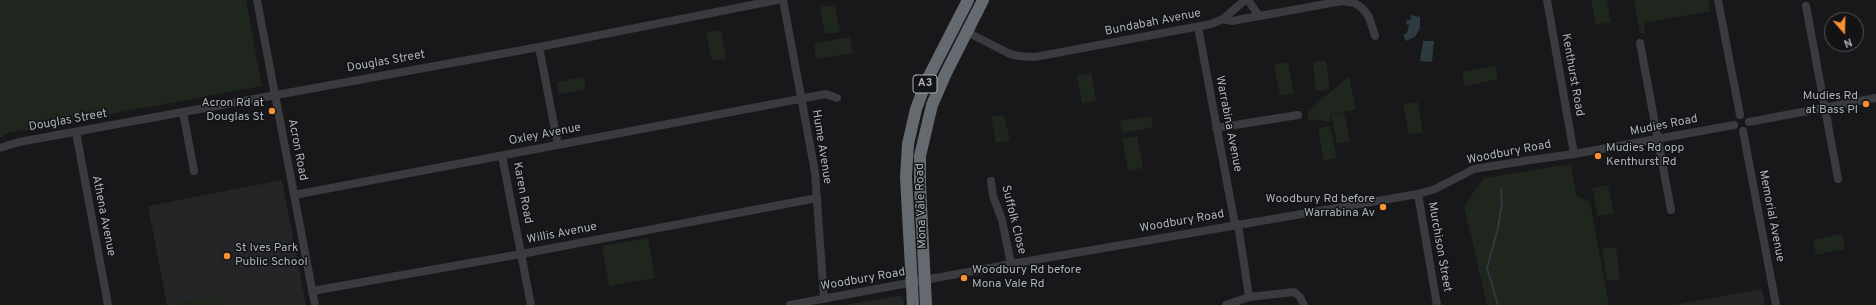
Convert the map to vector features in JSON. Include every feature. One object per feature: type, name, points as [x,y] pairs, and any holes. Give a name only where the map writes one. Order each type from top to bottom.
[{"type":"highway","name":"Mona Vale Road","points":[[913,305],[906,176],[912,126],[926,82],[968,0]]},
{"type":"highway","name":"Mona Vale Road","points":[[926,305],[919,179],[920,156],[932,105],[946,73],[983,0]]},
{"type":"street","name":"Acron Road","points":[[257,0],[315,305]]},
{"type":"street","name":"Douglas Street","points":[[0,148],[19,142],[539,47],[777,0]]},
{"type":"street","name":"Hume Avenue","points":[[783,0],[815,172],[824,299]]},
{"type":"street","points":[[1223,18],[1247,0],[1259,16]]},
{"type":"street","name":"Kenthurst Road","points":[[1547,0],[1574,154]]},
{"type":"street","points":[[1718,0],[1740,116]]},
{"type":"street","name":"Bundabah Avenue","points":[[967,32],[1010,54],[1028,57],[1198,27],[1223,18],[1232,21],[1342,1],[1355,3],[1363,9],[1369,17],[1375,36]]},
{"type":"street","points":[[1806,6],[1838,179]]},
{"type":"street","name":"Warrabina Avenue","points":[[1198,27],[1249,297]]},
{"type":"street","points":[[1640,43],[1671,210]]},
{"type":"street","points":[[539,47],[558,145]]},
{"type":"street","name":"Oxley Avenue","points":[[294,195],[801,98],[826,94],[837,98]]},
{"type":"street","points":[[1749,122],[1876,98]]},
{"type":"street","points":[[183,112],[194,172]]},
{"type":"street","points":[[1216,128],[1298,115]]},
{"type":"street","points":[[1740,116],[1745,116],[1749,122],[1748,127],[1743,131],[1736,129],[1734,125],[1734,120],[1740,116]]},
{"type":"street","name":"Mudies Road","points":[[1574,154],[1734,125]]},
{"type":"street","name":"Memorial Avenue","points":[[1743,131],[1776,305]]},
{"type":"street","name":"Athena Avenue","points":[[76,132],[108,305]]},
{"type":"street","name":"Woodbury Road","points":[[790,305],[1011,264],[1418,194],[1435,189],[1474,170],[1574,154]]},
{"type":"street","name":"Karen Road","points":[[502,156],[531,305]]},
{"type":"street","name":"Suffolk Close","points":[[991,181],[993,196],[1002,220],[1011,264]]},
{"type":"street","name":"Murchison Street","points":[[1418,194],[1437,305]]},
{"type":"street","name":"Willis Avenue","points":[[312,290],[521,254],[817,198]]},
{"type":"street","points":[[1226,305],[1249,297],[1294,292],[1300,297],[1304,305]]},
{"type":"shaded area","points":[[0,0],[246,0],[262,86],[8,133],[0,138]]},
{"type":"shaded area","points":[[1591,0],[1607,0],[1611,22],[1596,25]]},
{"type":"shaded area","points":[[1634,0],[1708,0],[1711,11],[1645,23],[1644,34],[1640,33]]},
{"type":"shaded area","points":[[835,5],[840,32],[825,34],[820,7]]},
{"type":"shaded area","points":[[1411,15],[1420,17],[1420,28],[1415,37],[1406,41],[1403,35],[1407,33],[1409,25],[1406,24],[1407,20],[1410,20]]},
{"type":"shaded area","points":[[721,30],[726,59],[712,61],[706,33]]},
{"type":"shaded area","points":[[850,37],[853,53],[816,59],[814,43]]},
{"type":"shaded area","points":[[1423,41],[1434,41],[1432,62],[1420,61]]},
{"type":"shaded area","points":[[1326,61],[1330,89],[1316,91],[1313,62]]},
{"type":"shaded area","points":[[1288,62],[1294,94],[1280,96],[1274,65]]},
{"type":"shaded area","points":[[1495,65],[1498,79],[1465,86],[1462,72]]},
{"type":"shaded area","points":[[1091,73],[1096,101],[1082,104],[1077,75]]},
{"type":"shaded area","points":[[1349,76],[1356,110],[1330,114],[1331,122],[1308,119],[1308,111]]},
{"type":"shaded area","points":[[584,77],[586,89],[559,94],[557,82]]},
{"type":"shaded area","points":[[1418,102],[1423,132],[1409,135],[1403,104]]},
{"type":"shaded area","points":[[1344,112],[1350,141],[1337,144],[1331,115]]},
{"type":"shaded area","points":[[1001,115],[1005,119],[1010,140],[996,143],[991,117]]},
{"type":"shaded area","points":[[1151,116],[1153,127],[1123,133],[1120,121]]},
{"type":"shaded area","points":[[1330,126],[1337,158],[1324,161],[1318,129]]},
{"type":"shaded area","points":[[1137,136],[1143,168],[1128,171],[1122,139]]},
{"type":"shaded area","points":[[1571,164],[1576,195],[1590,202],[1609,305],[1487,305],[1464,206],[1484,178]]},
{"type":"shaded area","name":"St Ives Park Public School","points":[[282,180],[306,305],[167,305],[148,206]]},
{"type":"shaded area","points":[[1608,185],[1614,213],[1598,216],[1592,188]]},
{"type":"shaded area","points":[[1842,234],[1845,249],[1816,255],[1813,240]]},
{"type":"shaded area","points":[[648,238],[655,278],[609,286],[602,246]]},
{"type":"shaded area","points":[[1616,247],[1620,279],[1607,281],[1602,249]]},
{"type":"shaded area","points":[[1762,289],[1765,305],[1674,305]]},
{"type":"shaded area","points":[[222,294],[224,305],[173,305],[173,303]]},
{"type":"shaded area","points":[[898,296],[903,297],[904,305],[845,305]]},
{"type":"waterway","points":[[1498,305],[1487,268],[1498,228],[1502,203],[1501,189]]},
{"type":"place","name":"Mudies Rd at Bass Pl","points":[[1866,104]]},
{"type":"place","name":"Acron Rd at Douglas St","points":[[272,111]]},
{"type":"place","name":"Mudies Rd opp Kenthurst Rd","points":[[1598,156]]},
{"type":"place","name":"Woodbury Rd before Warrabina Av","points":[[1383,207]]},
{"type":"place","name":"St Ives Park Public School","points":[[227,256]]},
{"type":"place","name":"Woodbury Rd before Mona Vale Rd","points":[[964,278]]}]
